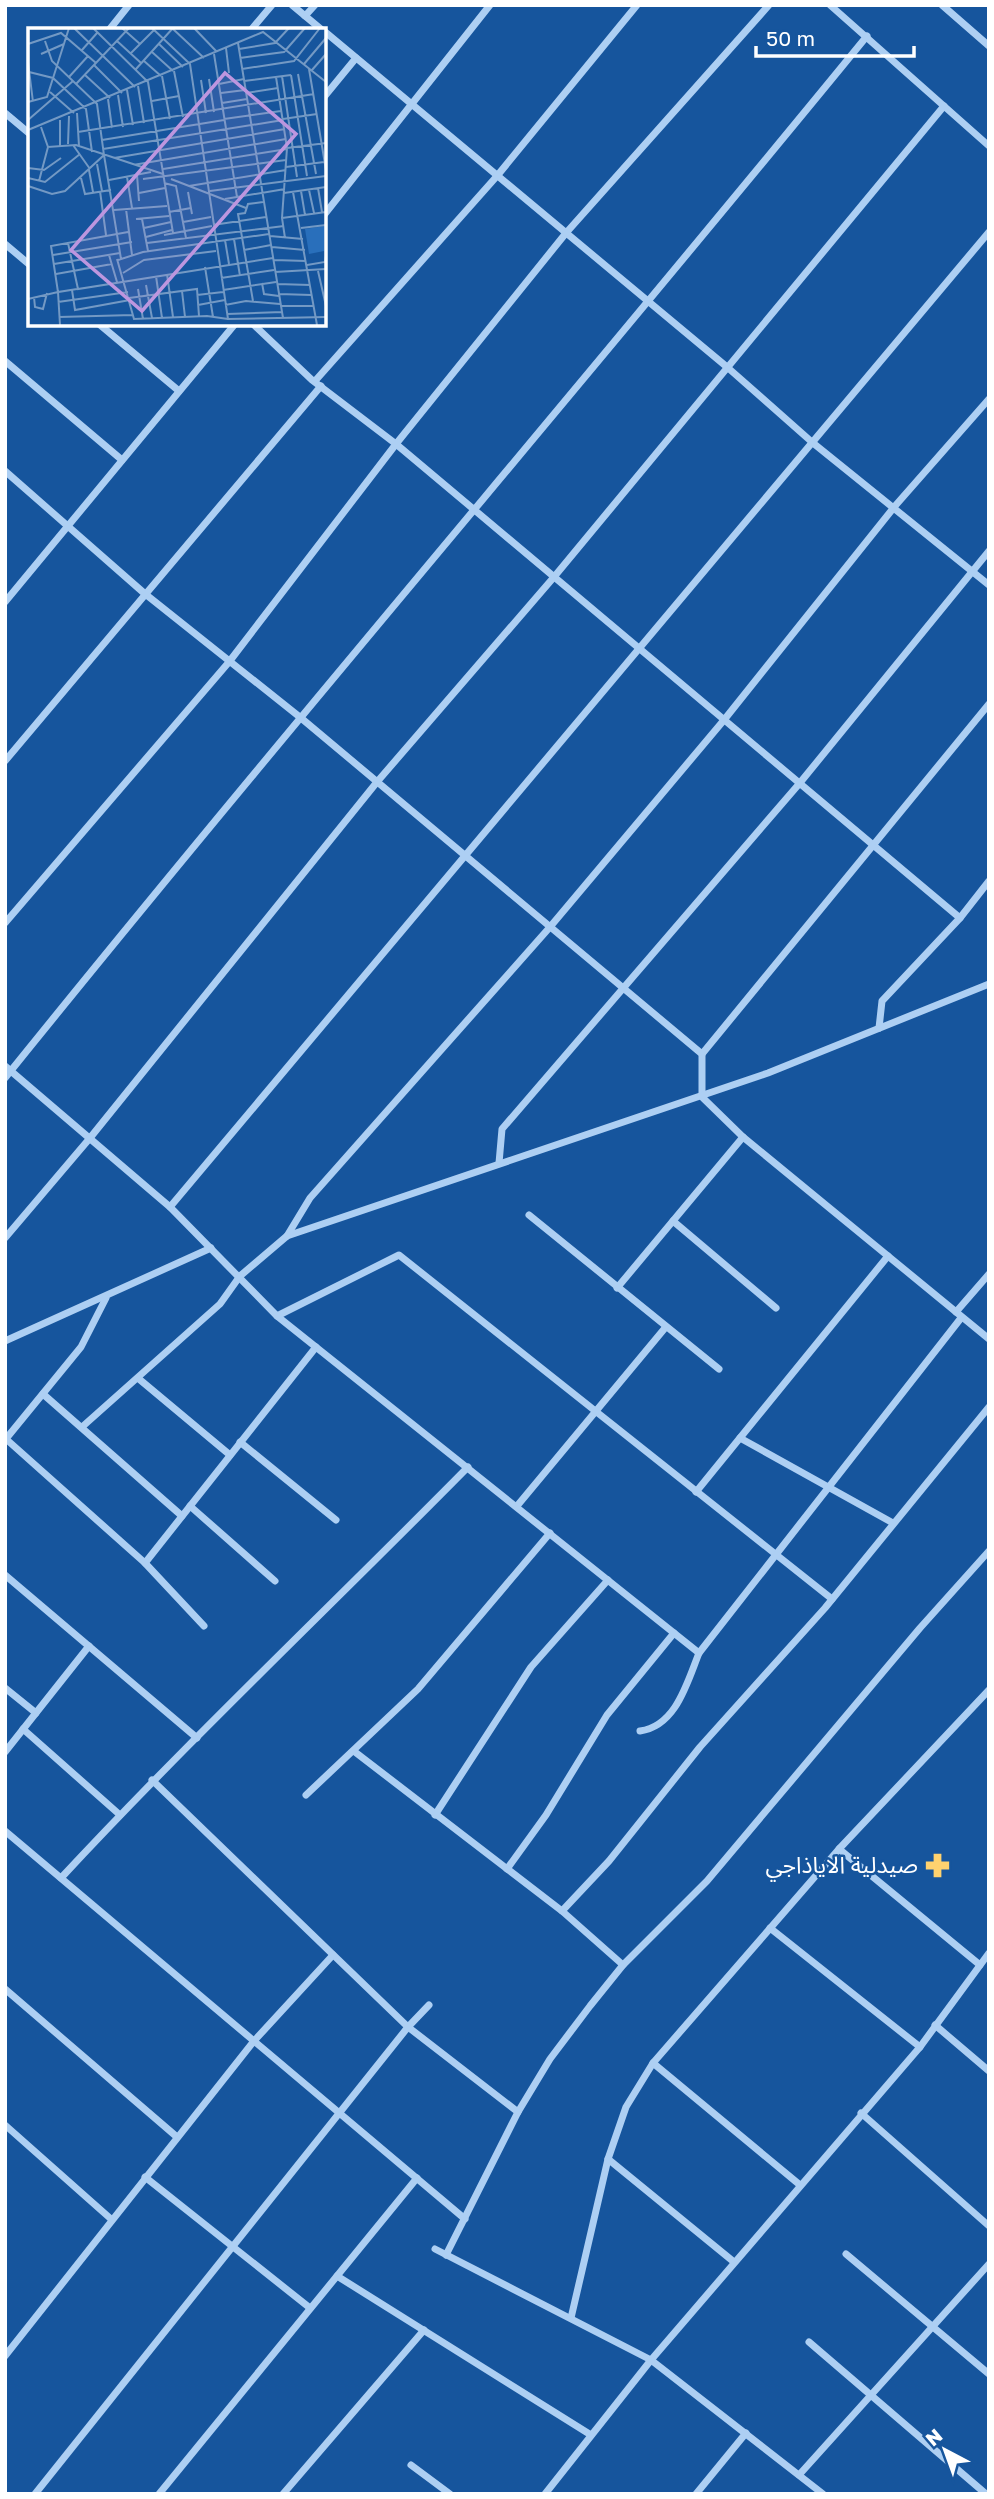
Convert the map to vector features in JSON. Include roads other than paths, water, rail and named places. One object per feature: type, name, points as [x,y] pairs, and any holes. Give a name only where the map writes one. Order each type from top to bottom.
[{"type":"street","points":[[112,28],[129,5]]},
{"type":"street","points":[[253,28],[272,5]]},
{"type":"street","points":[[292,5],[320,28]]},
{"type":"street","points":[[306,16],[315,5]]},
{"type":"street","points":[[326,213],[413,106],[490,5]]},
{"type":"street","points":[[5,761],[318,384],[497,176],[637,5]]},
{"type":"street","points":[[5,923],[229,662],[396,444],[566,233],[769,5]]},
{"type":"street","points":[[830,5],[989,146]]},
{"type":"street","points":[[942,5],[989,47]]},
{"type":"street","points":[[326,33],[727,367],[813,443],[989,585]]},
{"type":"street","points":[[5,1078],[8,1068],[473,509],[650,303],[867,36]]},
{"type":"street","points":[[326,95],[356,58]]},
{"type":"street","points":[[5,1238],[90,1138],[377,782],[554,577],[944,106]]},
{"type":"street","points":[[5,113],[28,131]]},
{"type":"street","points":[[170,1207],[989,232]]},
{"type":"street","points":[[5,244],[28,263]]},
{"type":"street","points":[[101,326],[179,391]]},
{"type":"street","points":[[5,602],[233,326]]},
{"type":"street","points":[[255,326],[318,384],[396,444],[960,918]]},
{"type":"street","points":[[5,361],[122,460]]},
{"type":"street","points":[[82,1427],[220,1304],[240,1276],[287,1236],[310,1198],[550,927],[724,720],[894,506],[989,399]]},
{"type":"street","points":[[5,471],[69,524],[144,593],[301,718],[463,857],[626,988],[702,1054]]},
{"type":"street","points":[[499,1163],[502,1129],[799,784],[989,551]]},
{"type":"street","points":[[989,704],[702,1054],[702,1097],[743,1137],[989,1339]]},
{"type":"street","points":[[878,1028],[882,1001],[960,918],[989,881]]},
{"type":"street","points":[[287,1236],[702,1097],[989,984]]},
{"type":"street","points":[[8,1068],[170,1207],[277,1316],[699,1653]]},
{"type":"street","points":[[617,1288],[743,1137]]},
{"type":"street","points":[[529,1215],[665,1328],[719,1369]]},
{"type":"street","points":[[673,1221],[776,1308]]},
{"type":"street","points":[[5,1341],[211,1248]]},
{"type":"street","points":[[277,1316],[399,1255],[832,1599]]},
{"type":"street","points":[[696,1492],[888,1256]]},
{"type":"street","points":[[640,1731],[656,1728],[679,1700],[699,1653],[829,1487],[989,1274]]},
{"type":"street","points":[[106,1297],[81,1347],[6,1439],[145,1563],[204,1626]]},
{"type":"street","points":[[517,1506],[665,1328]]},
{"type":"street","points":[[145,1563],[316,1347]]},
{"type":"street","points":[[139,1379],[230,1455]]},
{"type":"street","points":[[43,1394],[182,1516]]},
{"type":"street","points":[[562,1911],[609,1861],[700,1747],[832,1599],[989,1407]]},
{"type":"street","points":[[740,1437],[893,1523]]},
{"type":"street","points":[[240,1442],[336,1520]]},
{"type":"street","points":[[61,1878],[152,1780],[468,1467]]},
{"type":"street","points":[[190,1506],[275,1581]]},
{"type":"street","points":[[306,1796],[418,1689],[550,1533]]},
{"type":"street","points":[[446,2255],[518,2112],[550,2059],[623,1965],[707,1881],[920,1628],[989,1551]]},
{"type":"street","points":[[5,1575],[197,1738]]},
{"type":"street","points":[[435,1815],[531,1667],[608,1580]]},
{"type":"street","points":[[507,1870],[546,1815],[607,1715],[674,1633]]},
{"type":"street","points":[[5,1752],[89,1646]]},
{"type":"street","points":[[5,1688],[36,1713]]},
{"type":"street","points":[[571,2318],[608,2159],[626,2107],[653,2063],[839,1849],[946,1732],[989,1690]]},
{"type":"street","points":[[23,1729],[120,1815]]},
{"type":"street","points":[[355,1752],[562,1911],[623,1965]]},
{"type":"street","points":[[152,1780],[408,2027],[518,2112]]},
{"type":"street","points":[[5,1831],[465,2219]]},
{"type":"street","points":[[839,1849],[980,1965]]},
{"type":"street","points":[[770,1928],[920,2047]]},
{"type":"street","points":[[545,2494],[651,2360],[920,2047],[989,1953]]},
{"type":"street","points":[[5,2357],[111,2219],[254,2041],[333,1955]]},
{"type":"street","points":[[5,1989],[177,2137]]},
{"type":"street","points":[[35,2494],[408,2027],[429,2005]]},
{"type":"street","points":[[935,2025],[989,2071]]},
{"type":"street","points":[[653,2063],[800,2185]]},
{"type":"street","points":[[861,2113],[989,2226]]},
{"type":"street","points":[[5,2125],[111,2219]]},
{"type":"street","points":[[608,2159],[734,2262]]},
{"type":"street","points":[[145,2177],[310,2308]]},
{"type":"street","points":[[159,2494],[416,2178]]},
{"type":"street","points":[[435,2249],[651,2360],[819,2492]]},
{"type":"street","points":[[846,2254],[989,2374]]},
{"type":"street","points":[[799,2474],[989,2264]]},
{"type":"street","points":[[337,2276],[592,2435]]},
{"type":"street","points":[[283,2494],[424,2330]]},
{"type":"street","points":[[809,2342],[986,2494]]},
{"type":"street","points":[[696,2494],[746,2433]]},
{"type":"street","points":[[411,2465],[450,2494]]},
{"type":"place","name":"صيدلية الاياذاجي","points":[[938,1865]]}]
